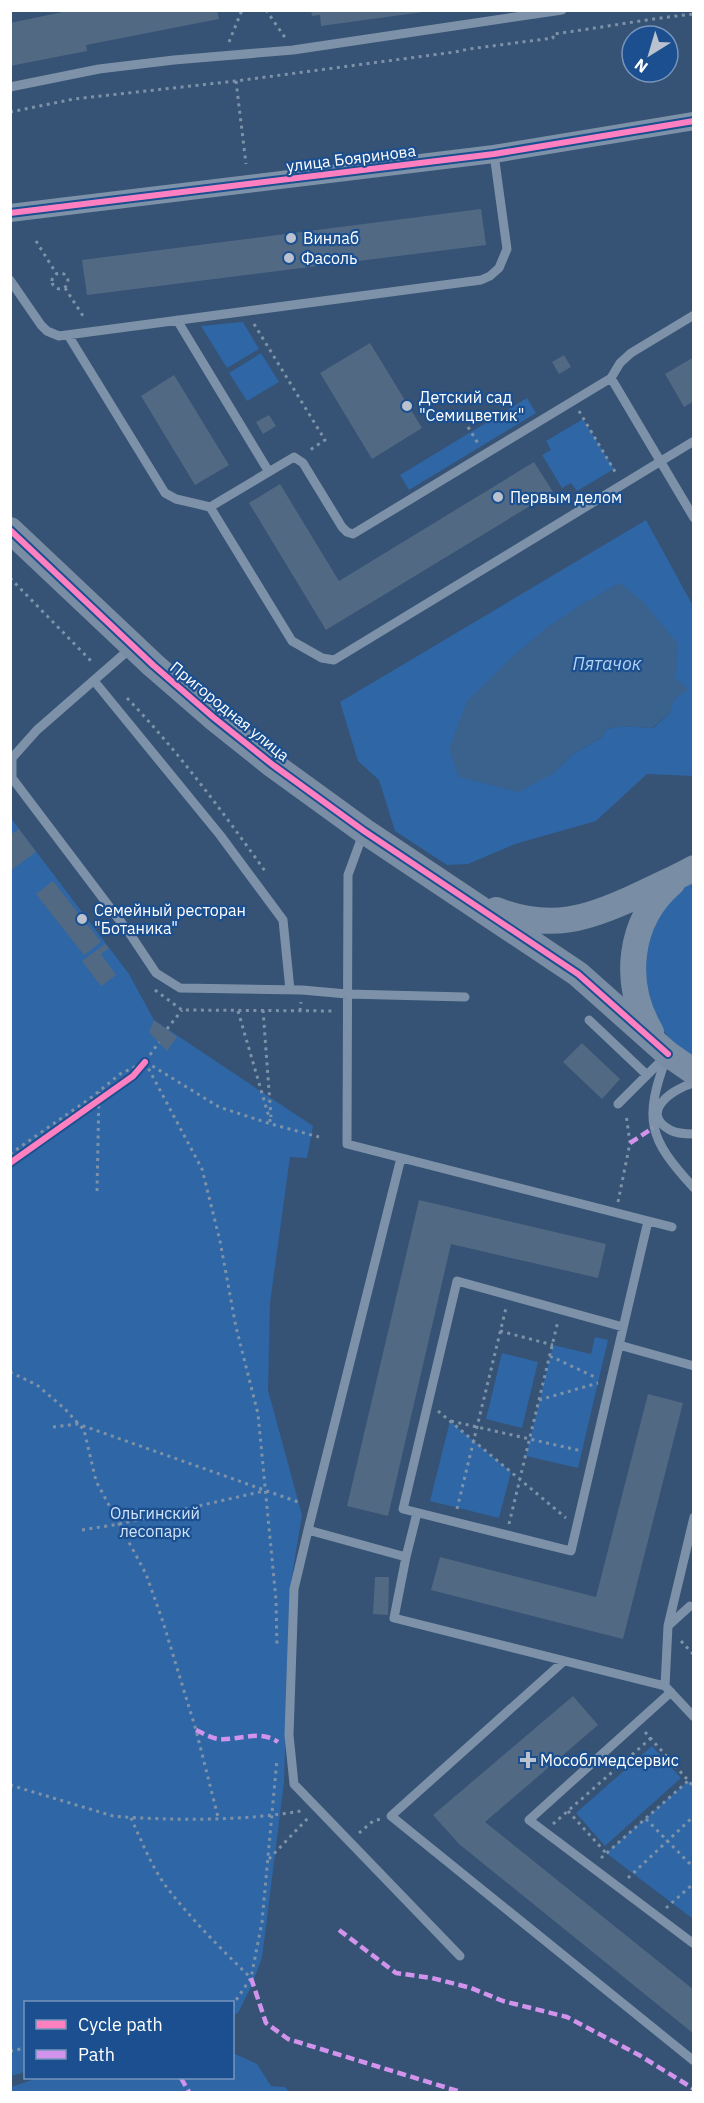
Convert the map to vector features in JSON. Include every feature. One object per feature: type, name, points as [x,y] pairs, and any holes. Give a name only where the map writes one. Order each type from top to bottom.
[{"type":"street","name":"улица Бояринова","points":[[10,213],[494,154],[693,121]]},
{"type":"street","name":"Пригородная улица","points":[[10,530],[213,717],[273,765],[364,831],[452,889]]},
{"type":"street","points":[[452,889],[519,919],[571,920],[602,912],[687,871]]},
{"type":"street","points":[[668,1054],[642,1018],[635,996],[632,972],[637,939],[650,908],[664,890],[687,871]]},
{"type":"street","points":[[452,889],[578,974],[668,1054],[693,1072]]},
{"type":"lane","points":[[10,87],[99,69],[293,50],[562,10]]},
{"type":"lane","points":[[10,280],[47,331],[59,336],[481,280],[499,268],[507,249],[494,154]]},
{"type":"lane","points":[[68,335],[165,493],[176,499],[210,507],[294,457],[299,459],[342,527],[353,534],[611,378],[620,363],[631,353],[693,315]]},
{"type":"lane","points":[[177,320],[269,472]]},
{"type":"lane","points":[[611,378],[693,518]]},
{"type":"lane","points":[[210,507],[292,641],[322,658],[334,660],[693,441]]},
{"type":"lane","points":[[134,646],[37,730],[12,758],[12,778],[130,934],[156,973],[180,988],[465,997]]},
{"type":"lane","points":[[95,682],[220,835],[283,920],[290,990]]},
{"type":"lane","points":[[364,831],[348,875],[347,1144],[672,1227]]},
{"type":"lane","points":[[589,1020],[647,1075]]},
{"type":"lane","points":[[621,1101],[668,1054]]},
{"type":"lane","points":[[668,1054],[655,1088],[652,1107],[653,1128],[673,1166],[693,1188]]},
{"type":"lane","points":[[693,1083],[680,1087],[664,1099],[658,1114],[660,1121],[670,1131],[693,1134]]},
{"type":"lane","points":[[401,1158],[294,1589],[289,1735],[294,1784],[459,1956]]},
{"type":"lane","points":[[623,1327],[458,1281],[403,1509],[571,1551],[648,1221]]},
{"type":"lane","points":[[619,1345],[693,1366]]},
{"type":"lane","points":[[417,1513],[394,1618],[668,1689],[693,1717]]},
{"type":"lane","points":[[693,1517],[668,1626],[668,1689],[637,1723],[529,1820],[693,1944]]},
{"type":"lane","points":[[308,1530],[406,1557]]},
{"type":"lane","points":[[668,1626],[692,1606]]},
{"type":"lane","points":[[564,1661],[391,1816],[693,2061]]},
{"type":"path","points":[[229,42],[242,10]]},
{"type":"path","points":[[266,10],[293,50]]},
{"type":"path","points":[[10,112],[74,99],[236,81],[553,38],[553,34],[693,14]]},
{"type":"path","points":[[236,81],[246,164]]},
{"type":"path","points":[[36,241],[56,273]]},
{"type":"path","points":[[56,273],[53,277],[53,285],[61,289],[65,288]]},
{"type":"path","points":[[56,273],[64,273],[67,276],[68,285],[65,288]]},
{"type":"path","points":[[65,288],[85,319]]},
{"type":"path","points":[[246,311],[325,440],[299,459]]},
{"type":"path","points":[[573,401],[623,484]]},
{"type":"path","points":[[468,427],[485,454]]},
{"type":"path","points":[[153,988],[182,1010],[347,1011]]},
{"type":"path","points":[[167,1029],[182,1010]]},
{"type":"path","points":[[263,1010],[271,1124]]},
{"type":"path","points":[[238,1011],[271,1124]]},
{"type":"path","points":[[134,1076],[159,1042]]},
{"type":"path","points":[[145,1062],[219,1107],[319,1137]]},
{"type":"path","points":[[10,1154],[99,1092],[120,1074],[145,1062]]},
{"type":"path","points":[[145,1062],[202,1169],[220,1241],[236,1327],[258,1414],[276,1600],[277,1658]]},
{"type":"path","points":[[97,1191],[99,1092]]},
{"type":"path","points":[[92,1107],[107,1095]]},
{"type":"path","points":[[616,1213],[630,1143],[621,1101]]},
{"type":"path","points":[[454,1522],[508,1297]]},
{"type":"path","points":[[506,1535],[561,1310]]},
{"type":"path","points":[[500,1331],[553,1345]]},
{"type":"path","points":[[539,1400],[598,1381],[550,1356]]},
{"type":"path","points":[[10,1372],[37,1385],[65,1409],[84,1430],[96,1481],[146,1574],[163,1622],[196,1730],[218,1817]]},
{"type":"path","points":[[429,1402],[577,1527]]},
{"type":"path","points":[[450,1420],[594,1454]]},
{"type":"path","points":[[53,1427],[78,1424],[314,1507]]},
{"type":"path","points":[[82,1530],[119,1524],[266,1491]]},
{"type":"path","points":[[637,1723],[693,1787]]},
{"type":"path","points":[[544,1832],[651,1738]]},
{"type":"path","points":[[234,2003],[251,1978],[262,1922],[277,1752]]},
{"type":"path","points":[[591,1867],[688,1781]]},
{"type":"path","points":[[10,1785],[113,1816],[160,1819],[272,1816],[317,1808]]},
{"type":"path","points":[[268,1860],[317,1808]]},
{"type":"path","points":[[568,1811],[606,1853]]},
{"type":"path","points":[[350,1841],[373,1821],[391,1816]]},
{"type":"path","points":[[618,1887],[693,1816]]},
{"type":"path","points":[[131,1817],[151,1861],[167,1888],[219,1947],[251,1978]]},
{"type":"path","points":[[646,1819],[693,1868]]},
{"type":"path","points":[[657,1917],[693,1883]]},
{"type":"green space","points":[[243,322],[259,349],[227,368],[201,326]]},
{"type":"green space","points":[[261,353],[279,382],[247,401],[229,373]]},
{"type":"green space","points":[[527,398],[536,413],[409,490],[400,475]]},
{"type":"green space","points":[[583,419],[614,469],[577,491],[571,483],[562,488],[542,455],[551,450],[546,441]]},
{"type":"green space","points":[[646,520],[693,606],[693,776],[647,774],[596,821],[515,844],[468,864],[447,865],[395,831],[379,780],[358,761],[340,702]],"holes":[[[620,583],[676,680],[674,700],[669,714],[653,728],[623,726],[607,729],[601,738],[573,754],[554,773],[509,660],[563,618]]]},
{"type":"green space","name":"Ольгинский лесопарк","points":[[10,817],[129,974],[154,1020],[313,1126],[307,1158],[290,1157],[270,1303],[268,1390],[302,1515],[291,1582],[284,1782],[262,1958],[251,1987],[238,2013],[234,2015],[234,2001],[24,2001],[24,2072],[11,2076]]},
{"type":"green space","points":[[693,881],[693,1059],[671,1040],[654,1015],[644,970],[652,931],[664,908]]},
{"type":"green space","points":[[595,1337],[608,1340],[578,1468],[526,1456],[553,1345],[591,1354]]},
{"type":"green space","points":[[502,1353],[538,1362],[522,1428],[486,1419]]},
{"type":"green space","points":[[450,1421],[511,1472],[499,1518],[430,1501]]},
{"type":"green space","points":[[652,1746],[681,1778],[605,1846],[576,1813]]},
{"type":"green space","points":[[688,1781],[694,1787],[693,1919],[606,1853]]},
{"type":"green space","points":[[234,2053],[257,2064],[271,2086],[285,2087],[289,2092],[11,2092],[11,2087],[35,2079],[234,2079]]},
{"type":"water","name":"Пятачок","points":[[620,583],[643,602],[677,643],[676,679],[688,689],[674,700],[669,714],[652,728],[623,726],[607,729],[601,738],[573,754],[554,773],[518,792],[459,777],[449,749],[467,701],[546,628]]},
{"type":"building","points":[[72,10],[217,10],[219,19],[86,45],[87,51],[10,66],[10,23]]},
{"type":"building","points":[[311,10],[422,10],[423,12],[321,26],[320,15],[312,16]]},
{"type":"building","points":[[481,209],[486,245],[87,295],[82,260]]},
{"type":"building","points":[[370,343],[422,428],[372,459],[320,373]]},
{"type":"building","points":[[564,355],[571,367],[559,374],[552,362]]},
{"type":"building","points":[[694,357],[694,401],[684,407],[665,374]]},
{"type":"building","points":[[174,375],[229,465],[195,485],[141,396]]},
{"type":"building","points":[[269,415],[276,426],[263,434],[256,422]]},
{"type":"building","points":[[534,462],[553,492],[326,630],[249,503],[280,484],[339,581]]},
{"type":"building","points":[[19,829],[36,852],[10,871],[10,835]]},
{"type":"building","points":[[53,881],[101,942],[84,955],[36,894]]},
{"type":"building","points":[[105,944],[109,948],[101,954],[116,975],[101,986],[82,961]]},
{"type":"building","points":[[154,1020],[177,1037],[167,1051],[149,1032]]},
{"type":"building","points":[[582,1043],[620,1079],[602,1099],[563,1062]]},
{"type":"building","points":[[419,1200],[606,1244],[598,1278],[451,1244],[388,1516],[347,1506]]},
{"type":"building","points":[[648,1394],[683,1403],[623,1639],[431,1590],[440,1557],[596,1597]]},
{"type":"building","points":[[375,1577],[389,1577],[388,1615],[373,1614]]},
{"type":"building","points":[[573,1696],[598,1725],[485,1822],[694,1990],[694,2034],[459,1844],[433,1815]]},
{"type":"marked path","points":[[630,1143],[653,1128]]},
{"type":"marked path","points":[[196,1730],[218,1739],[264,1736],[278,1742]]},
{"type":"marked path","points":[[339,1930],[396,1973],[432,1978],[471,1988],[503,2001],[567,2017],[639,2055],[694,2089]]},
{"type":"marked path","points":[[251,1978],[266,2023],[288,2039],[461,2092]]},
{"type":"marked path","points":[[182,2079],[189,2092]]},
{"type":"cycle path","points":[[10,213],[494,154],[694,121]]},
{"type":"cycle path","points":[[10,530],[153,665],[273,765],[364,831],[578,974],[668,1054]]},
{"type":"cycle path","points":[[10,1163],[133,1076],[145,1062]]},
{"type":"place","name":"Винлаб","points":[[291,238]]},
{"type":"place","name":"Фасоль","points":[[289,258]]},
{"type":"place","name":"Детский сад \"Семицветик\"","points":[[407,406]]},
{"type":"place","name":"Первым делом","points":[[498,497]]},
{"type":"place","name":"Семейный ресторан \"Ботаника\"","points":[[82,919]]},
{"type":"place","name":"Мособлмедсервис","points":[[528,1760]]}]
